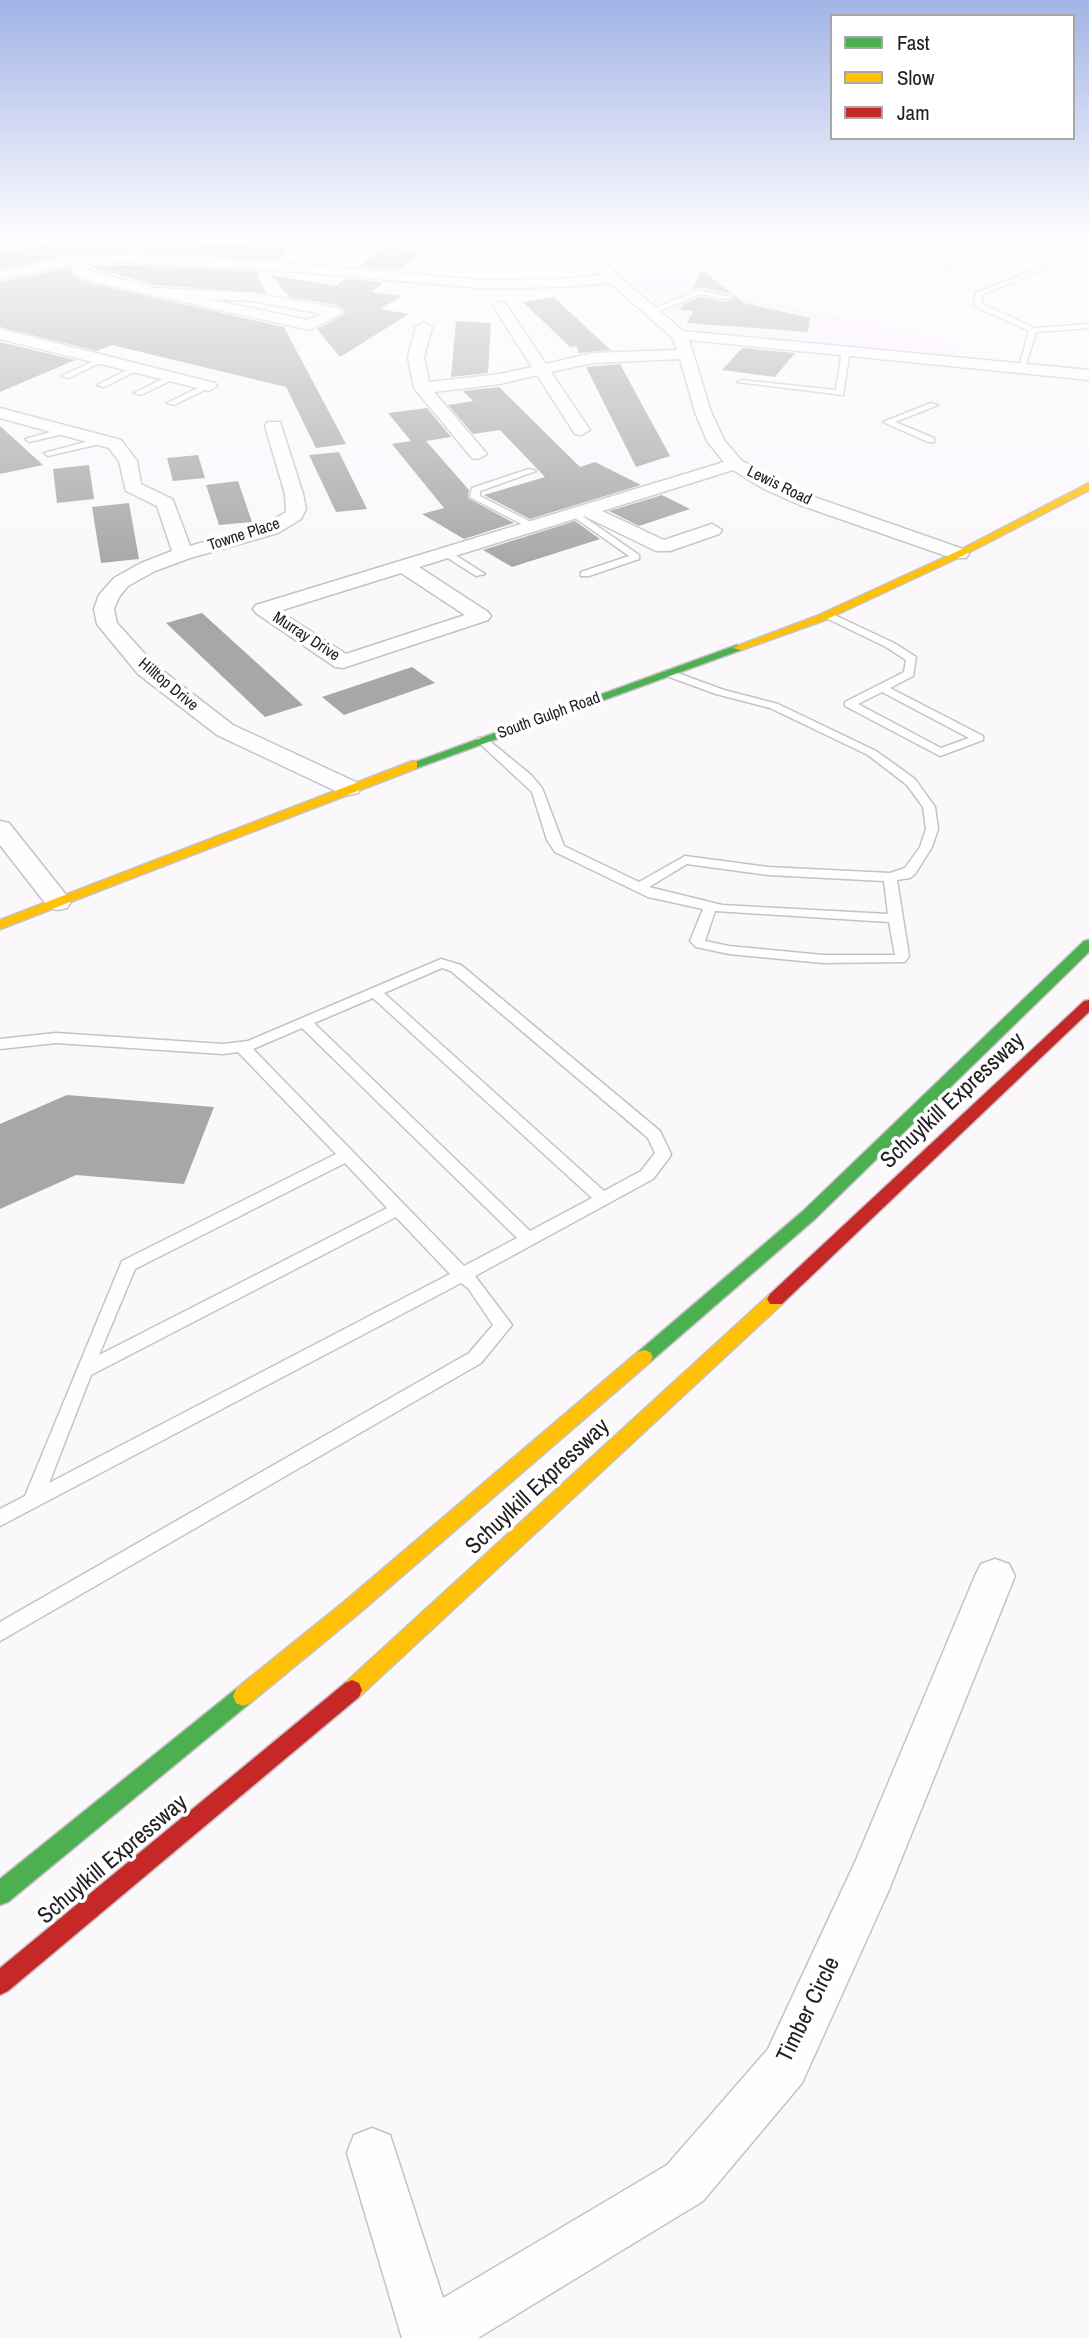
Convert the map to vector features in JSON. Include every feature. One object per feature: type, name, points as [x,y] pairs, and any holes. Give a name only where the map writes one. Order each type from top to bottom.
[{"type":"main road","name":"South Gulph Road","points":[[0,925],[349,788],[828,615],[959,554],[1089,486]]},
{"type":"main road","name":"Schuylkill Expressway","points":[[0,1894],[351,1608],[809,1215],[1089,944]]},
{"type":"main road","name":"Schuylkill Expressway","points":[[0,1983],[343,1698],[931,1154],[1089,1004]]},
{"type":"street","points":[[64,350],[209,386]]},
{"type":"street","points":[[418,350],[416,357],[422,388],[478,454]]},
{"type":"street","points":[[530,350],[581,430]]},
{"type":"street","name":"Lewis Road","points":[[685,350],[703,412],[716,441],[735,464],[770,485],[807,501],[959,554]]},
{"type":"street","points":[[856,350],[1089,375]]},
{"type":"street","points":[[422,388],[500,379],[592,358],[687,354]]},
{"type":"street","points":[[0,413],[116,444],[128,461],[132,487],[165,503],[183,554]]},
{"type":"street","name":"Towne Place","points":[[183,554],[271,529],[294,515],[297,509],[294,494],[274,426]]},
{"type":"street","name":"Murray Drive","points":[[403,566],[481,615],[343,662],[263,609],[735,464]]},
{"type":"street","points":[[580,512],[663,547],[712,530]]},
{"type":"street","name":"Hilltop Drive","points":[[183,554],[148,567],[121,582],[109,595],[104,609],[107,624],[146,669],[225,730],[349,788]]},
{"type":"street","points":[[0,828],[58,902]]},
{"type":"street","name":"Timber Circle","points":[[372,2153],[429,2338],[685,2183],[785,2066],[872,1876],[995,1576]]},
{"type":"lane","points":[[741,382],[840,393],[846,350]]},
{"type":"lane","points":[[1021,368],[1027,350]]},
{"type":"lane","points":[[65,376],[103,360]]},
{"type":"lane","points":[[101,385],[138,368]]},
{"type":"lane","points":[[138,393],[174,377]]},
{"type":"lane","points":[[171,403],[209,386]]},
{"type":"lane","points":[[932,440],[887,422],[934,405]]},
{"type":"lane","points":[[29,439],[69,430]]},
{"type":"lane","points":[[48,453],[105,440]]},
{"type":"lane","points":[[532,471],[475,490],[475,497],[532,526]]},
{"type":"lane","points":[[580,512],[636,557],[585,574]]},
{"type":"lane","points":[[446,553],[480,574]]},
{"type":"lane","points":[[828,615],[890,645],[912,659],[909,674],[849,704],[940,752],[979,738],[882,688]]},
{"type":"lane","points":[[639,888],[684,860],[768,871],[890,877],[905,875],[926,847],[932,829],[929,807],[911,782],[872,753],[774,706],[720,692],[668,673]]},
{"type":"lane","points":[[482,740],[527,778],[538,791],[552,840],[559,849],[639,888],[663,897],[710,907],[769,913],[895,918]]},
{"type":"lane","points":[[710,907],[698,941],[706,946],[762,954],[896,960],[902,956],[890,877]]},
{"type":"lane","points":[[0,1044],[56,1038],[223,1049],[251,1045],[441,963],[456,968],[655,1135],[663,1154],[648,1175],[0,1518]]},
{"type":"lane","points":[[374,992],[603,1199]]},
{"type":"lane","points":[[304,1022],[528,1239]]},
{"type":"lane","points":[[0,1632],[474,1358],[503,1325],[474,1284],[462,1275],[241,1046]]},
{"type":"lane","points":[[32,1502],[128,1265],[347,1155]]},
{"type":"lane","points":[[85,1371],[398,1209]]},
{"type":"shaded area","points":[[902,350],[955,350],[956,355]]},
{"type":"building","points":[[0,350],[34,350],[75,360],[0,392]]},
{"type":"building","points":[[133,350],[296,350],[346,444],[316,448],[286,387]]},
{"type":"building","points":[[334,350],[351,350],[340,357]]},
{"type":"building","points":[[453,350],[489,350],[488,373],[451,377]]},
{"type":"building","points":[[578,350],[610,350],[579,353]]},
{"type":"building","points":[[740,350],[795,353],[775,377],[722,370]]},
{"type":"building","points":[[620,364],[670,456],[636,467],[586,367]]},
{"type":"building","points":[[499,387],[580,467],[595,462],[641,485],[530,519],[484,495],[545,477],[500,430],[473,434],[448,405],[473,401],[463,391]]},
{"type":"building","points":[[427,408],[451,437],[426,441],[469,490],[468,498],[514,523],[464,539],[422,514],[444,508],[392,444],[411,441],[388,413]]},
{"type":"building","points":[[0,426],[43,465],[0,474]]},
{"type":"building","points":[[339,452],[367,509],[336,512],[309,455]]},
{"type":"building","points":[[198,455],[205,478],[173,481],[167,458]]},
{"type":"building","points":[[89,465],[94,499],[57,503],[53,469]]},
{"type":"building","points":[[238,481],[252,522],[219,525],[206,485]]},
{"type":"building","points":[[662,495],[690,509],[639,526],[609,511]]},
{"type":"building","points":[[129,503],[139,559],[101,563],[92,507]]},
{"type":"building","points":[[575,521],[600,539],[512,567],[483,550]]},
{"type":"building","points":[[202,613],[303,705],[265,717],[166,623]]},
{"type":"building","points":[[412,667],[435,683],[344,715],[322,697]]},
{"type":"building","points":[[67,1095],[214,1107],[184,1184],[76,1175],[0,1209],[0,1124]]},
{"type":"traffic: fast","points":[[413,765],[737,648]]},
{"type":"traffic: fast","points":[[644,1357],[809,1215],[1089,944]]},
{"type":"traffic: fast","points":[[0,1894],[243,1696]]},
{"type":"traffic: slow","points":[[737,648],[821,618],[959,554],[1089,486]]},
{"type":"traffic: slow","points":[[0,925],[413,765]]},
{"type":"traffic: slow","points":[[352,1690],[776,1299]]},
{"type":"traffic: slow","points":[[243,1696],[351,1608],[644,1357]]},
{"type":"traffic: jam","points":[[776,1299],[1089,1004]]},
{"type":"traffic: jam","points":[[0,1983],[352,1690]]}]
